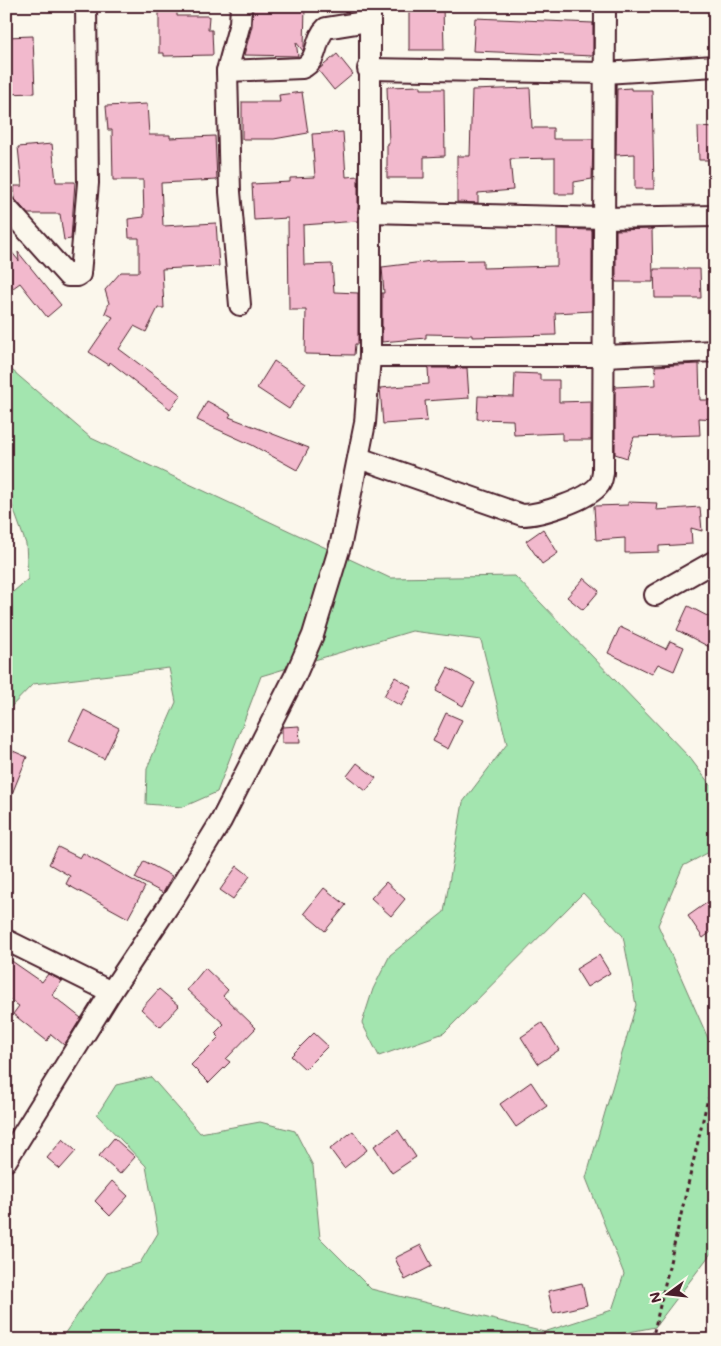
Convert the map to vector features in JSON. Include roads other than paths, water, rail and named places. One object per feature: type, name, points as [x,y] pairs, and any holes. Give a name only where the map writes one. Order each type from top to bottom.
[{"type":"street","points":[[6,207],[68,276],[78,276],[80,274],[88,183],[86,6]]},
{"type":"street","points":[[240,305],[230,192],[227,71],[240,24],[241,6]]},
{"type":"street","points":[[359,458],[522,515],[537,515],[550,511],[592,492],[601,484],[603,473],[606,6]]},
{"type":"street","points":[[6,1161],[111,992],[176,896],[221,821],[296,674],[313,635],[328,588],[359,458],[368,402],[370,356],[369,14],[326,28],[321,32],[312,60],[308,66],[302,68],[227,71]]},
{"type":"street","points":[[368,69],[605,74],[715,66]]},
{"type":"street","points":[[369,212],[604,218],[715,216]]},
{"type":"street","points":[[370,356],[604,356],[715,351]]},
{"type":"street","points":[[655,595],[715,561]]},
{"type":"street","points":[[6,940],[111,992]]}]
